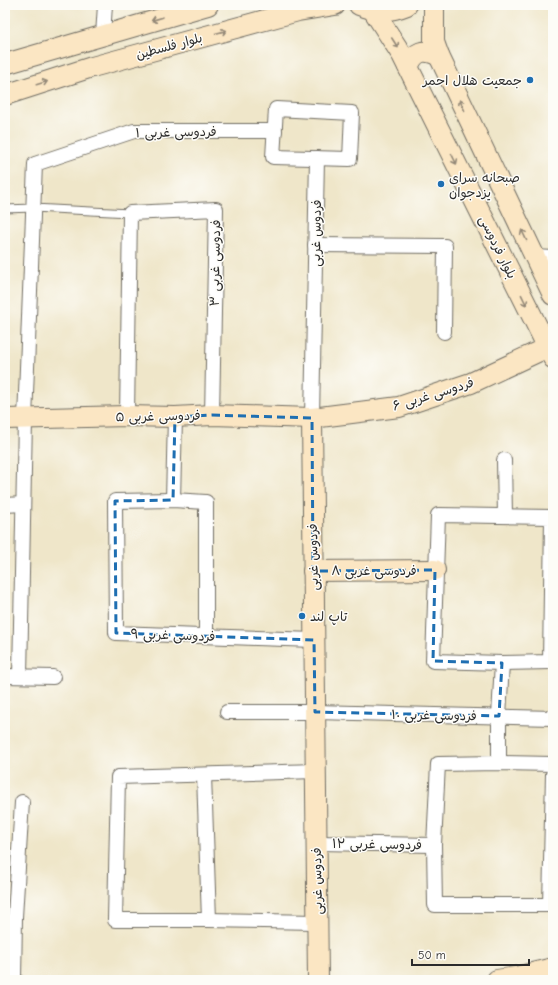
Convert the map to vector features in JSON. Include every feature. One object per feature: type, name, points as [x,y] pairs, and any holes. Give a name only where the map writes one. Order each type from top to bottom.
[{"type":"main road","points":[[5,64],[208,5]]},
{"type":"main road","name":"بلوار فلسطین","points":[[5,94],[92,67],[298,8],[335,5]]},
{"type":"main road","points":[[366,8],[396,10],[407,5]]},
{"type":"main road","points":[[434,5],[434,42],[439,56],[544,257],[553,295]]},
{"type":"main road","name":"بلوار فردوسی","points":[[366,8],[402,55],[550,353]]},
{"type":"main road","points":[[408,68],[412,58],[420,52],[430,52],[439,56]]},
{"type":"main road","name":"فردوسی غربی ۶","points":[[312,418],[399,406],[471,383],[550,353]]},
{"type":"main road","name":"فردوسی غربی ۵","points":[[5,419],[127,416],[175,417],[212,415],[312,418]]},
{"type":"main road","name":"فردوس غربی","points":[[312,418],[318,980]]},
{"type":"main road","name":"فردوسی غربی ۸","points":[[313,571],[435,570]]},
{"type":"main road","points":[[510,979],[553,968]]},
{"type":"street","points":[[104,35],[105,5]]},
{"type":"street","points":[[276,109],[352,113],[350,159],[273,157],[275,131],[276,109]]},
{"type":"street","name":"فردوسی غربی ۱","points":[[33,208],[35,164],[134,131],[275,131]]},
{"type":"street","name":"فردوس غربی","points":[[312,418],[317,158]]},
{"type":"street","points":[[20,676],[25,419],[33,208]]},
{"type":"street","name":"فردوسی غربی ۳","points":[[130,212],[216,209],[212,415]]},
{"type":"street","points":[[127,416],[130,212]]},
{"type":"street","points":[[316,245],[446,246],[444,332]]},
{"type":"street","points":[[175,417],[173,500],[206,502],[206,636]]},
{"type":"street","points":[[504,460],[505,516]]},
{"type":"street","name":"فردوسی غربی ۹","points":[[173,500],[115,501],[116,633],[314,640]]},
{"type":"street","points":[[5,505],[23,504]]},
{"type":"street","points":[[438,515],[505,516],[552,518],[550,662],[502,663],[433,661],[438,515]]},
{"type":"street","points":[[499,763],[499,716],[502,663]]},
{"type":"street","points":[[5,676],[53,677]]},
{"type":"street","name":"فردوسی غربی ۱۰","points":[[226,712],[315,712],[553,718]]},
{"type":"street","name":"فردوسی غربی ۱۲","points":[[316,843],[434,845],[438,764],[553,764]]},
{"type":"street","points":[[316,771],[118,777],[115,920],[317,922]]},
{"type":"street","points":[[204,774],[209,920]]},
{"type":"street","points":[[434,845],[435,905],[550,905],[553,774]]},
{"type":"street","points":[[14,980],[10,917],[22,802]]},
{"type":"lane","points":[[5,209],[33,208],[130,212]]},
{"type":"highlighted area","points":[[212,415],[312,418],[313,571],[435,570],[433,661],[502,663],[499,716],[315,712],[314,640],[116,633],[115,501],[173,500],[175,417]]},
{"type":"place","name":"جمعیت هلال احمر","points":[[530,80]]},
{"type":"place","name":"صبحانه سرای یزدجوان","points":[[441,184]]},
{"type":"place","name":"تاپ لند","points":[[302,616]]}]
